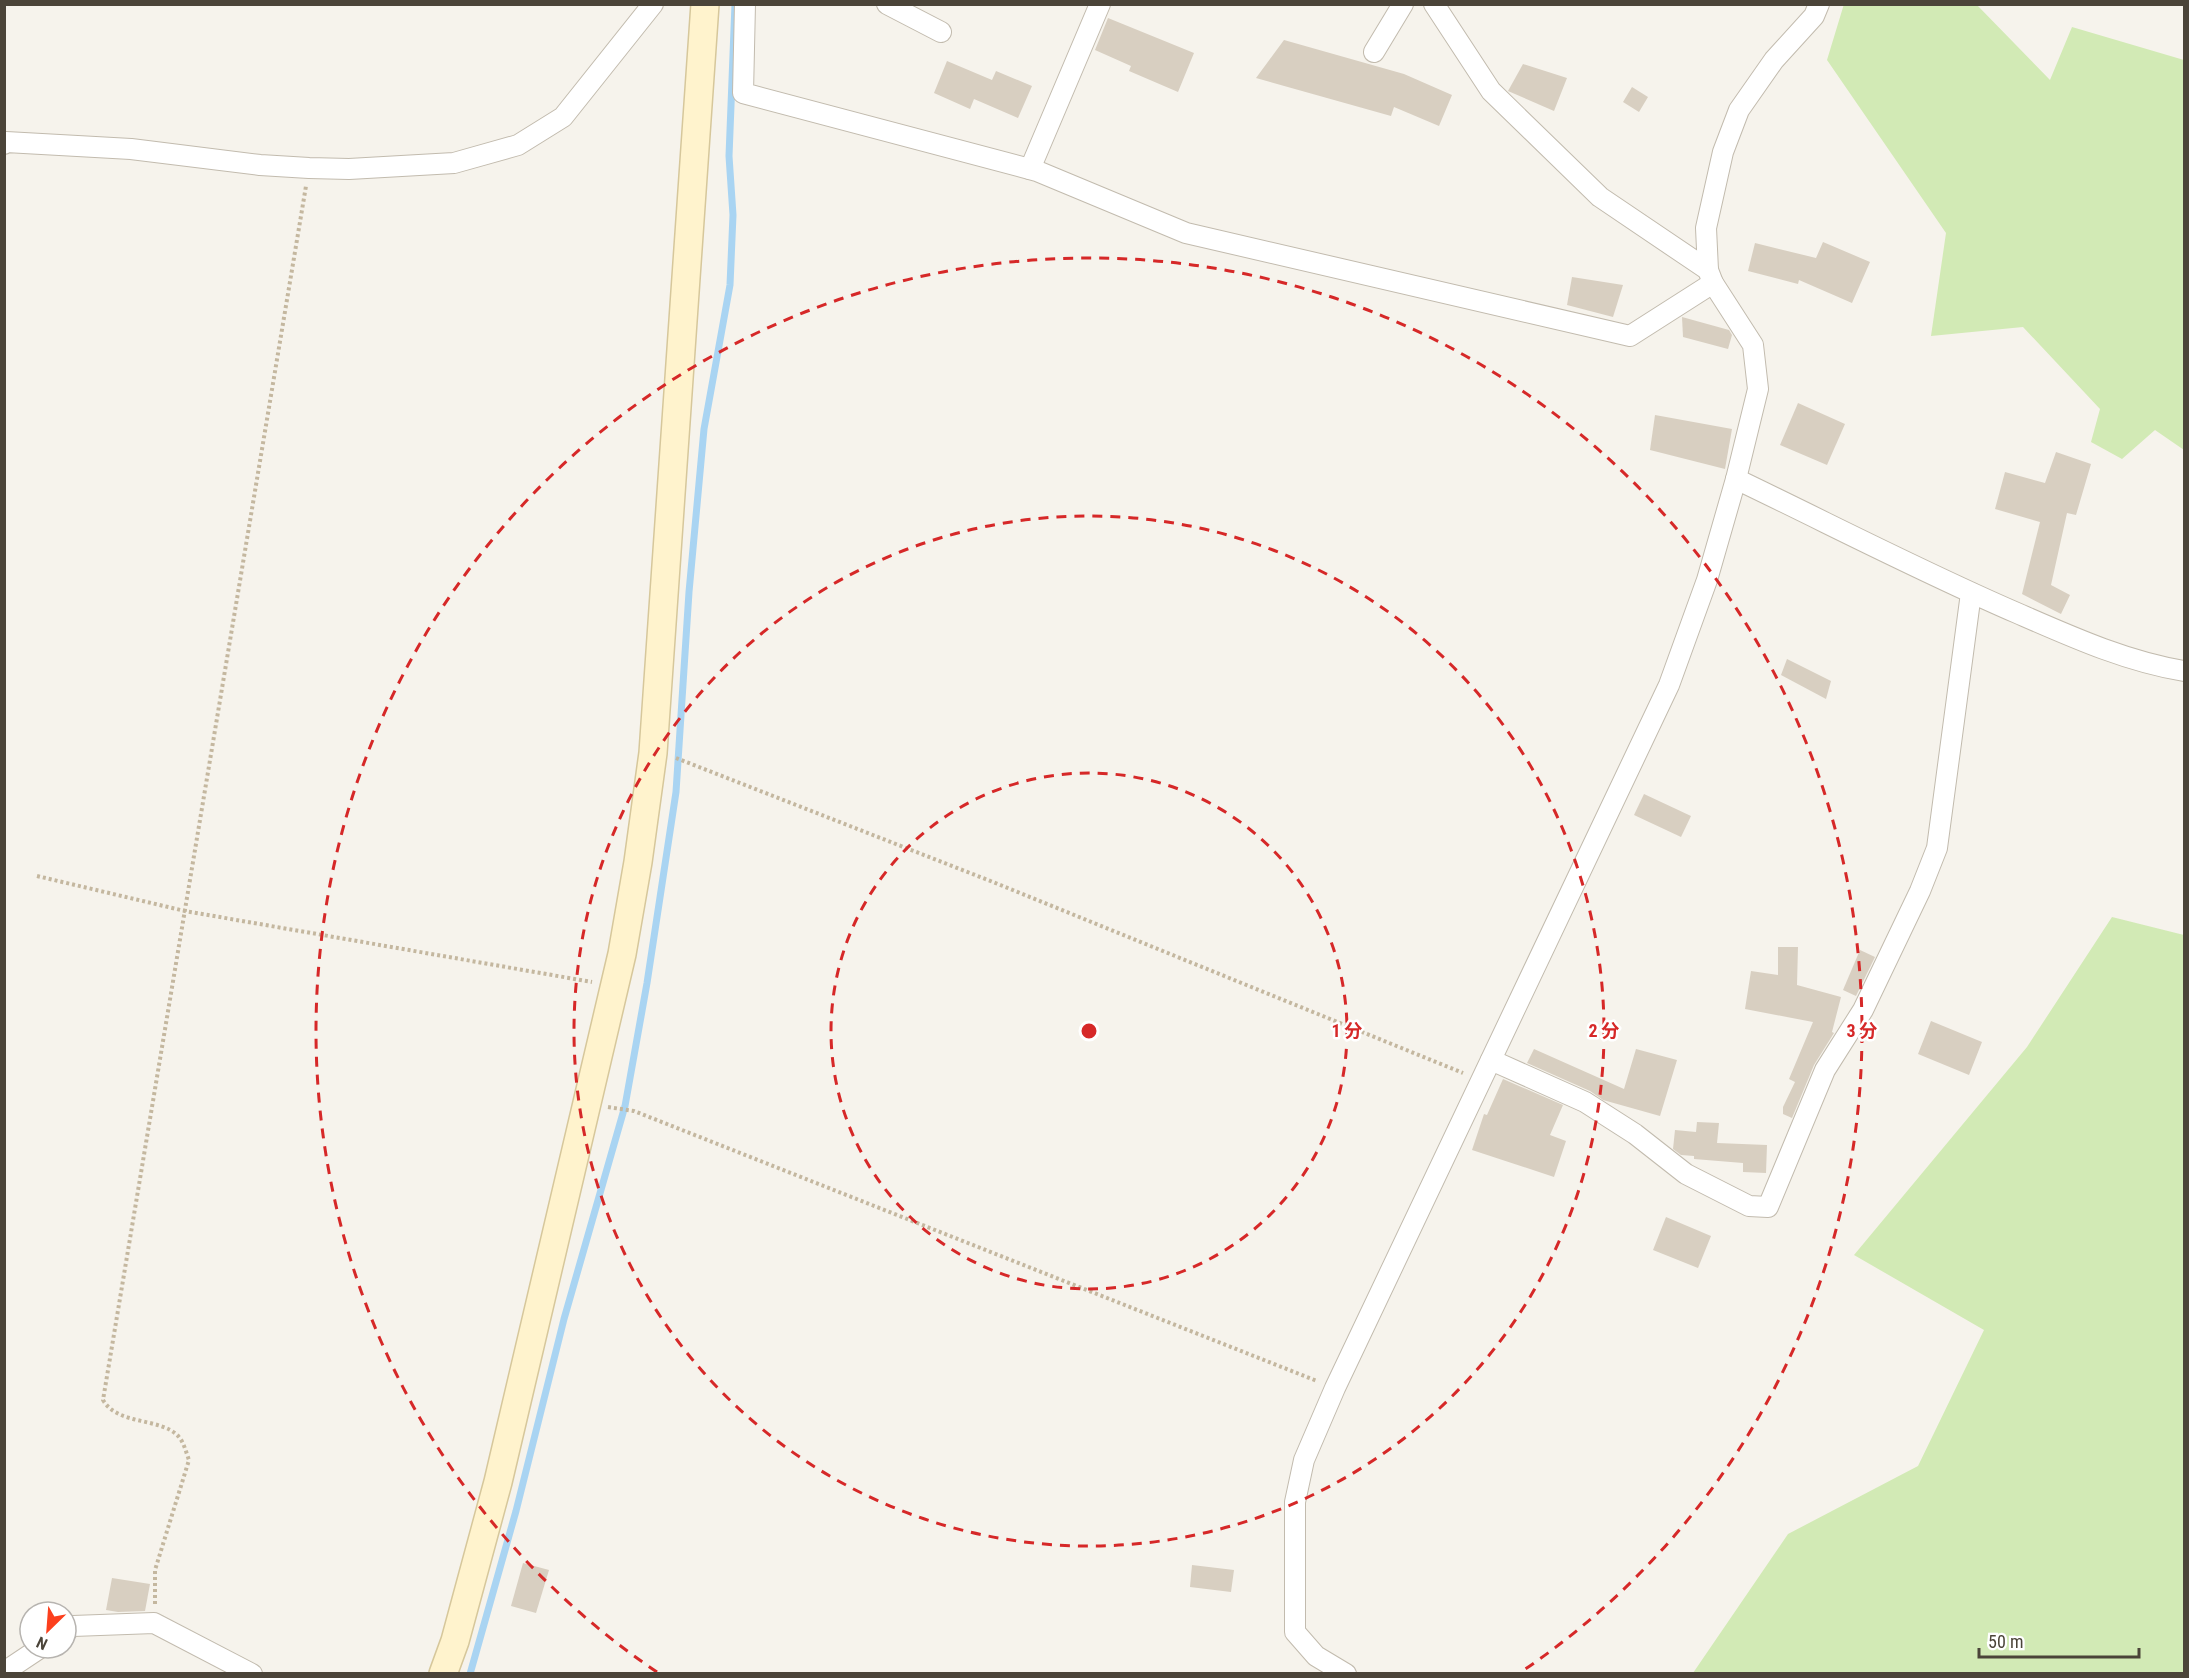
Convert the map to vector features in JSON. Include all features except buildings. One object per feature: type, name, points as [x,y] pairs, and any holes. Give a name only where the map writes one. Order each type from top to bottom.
[{"type":"street","points":[[4,144],[6,142],[131,149],[260,165],[309,168],[349,169],[454,163],[518,145],[563,117],[653,4]]},
{"type":"street","points":[[443,1674],[455,1641],[498,1482],[614,986],[638,862],[653,753],[705,4]]},
{"type":"street","points":[[745,4],[743,93],[1034,161],[1186,234],[1630,336],[1710,277]]},
{"type":"street","points":[[887,4],[941,32]]},
{"type":"street","points":[[1034,161],[1100,4]]},
{"type":"street","points":[[1374,52],[1403,4]]},
{"type":"street","points":[[1346,1674],[1316,1656],[1295,1632],[1295,1502],[1304,1460],[1335,1388],[1480,1080],[1669,685],[1707,580],[1737,479],[1758,388],[1753,345],[1710,277],[1600,198],[1508,108],[1491,91],[1434,4]]},
{"type":"street","points":[[1710,277],[1706,228],[1723,152],[1739,110],[1774,60],[1814,16],[1818,4]]},
{"type":"street","points":[[1737,479],[1971,593],[2092,646],[2154,666],[2184,671]]},
{"type":"street","points":[[1491,1060],[1585,1102],[1635,1134],[1686,1174],[1749,1206],[1768,1207],[1825,1070],[1863,1010],[1938,848],[1971,593]]},
{"type":"street","points":[[78,1626],[154,1623],[252,1674]]},
{"type":"street","points":[[4,1672],[22,1660]]},
{"type":"path","points":[[154,1623],[155,1570],[189,1460],[179,1436],[169,1430],[112,1412],[103,1400],[309,168]]},
{"type":"path","points":[[682,759],[993,882],[1480,1080]]},
{"type":"path","points":[[37,876],[185,911],[614,986]]},
{"type":"path","points":[[612,1108],[634,1112],[1335,1388]]},
{"type":"green space","points":[[1844,4],[1977,5],[2050,80],[2072,27],[2184,60],[2184,450],[2155,430],[2122,459],[2091,442],[2100,409],[2023,327],[1931,336],[1946,233],[1827,60]]},
{"type":"green space","points":[[2112,917],[2184,935],[2184,1673],[1693,1673],[1788,1534],[1918,1466],[1984,1330],[1854,1255],[2027,1047]]},
{"type":"waterway","points":[[470,1674],[516,1511],[564,1319],[625,1106],[647,983],[676,792],[689,592],[704,429],[730,285],[733,215],[729,156],[735,4]]}]
